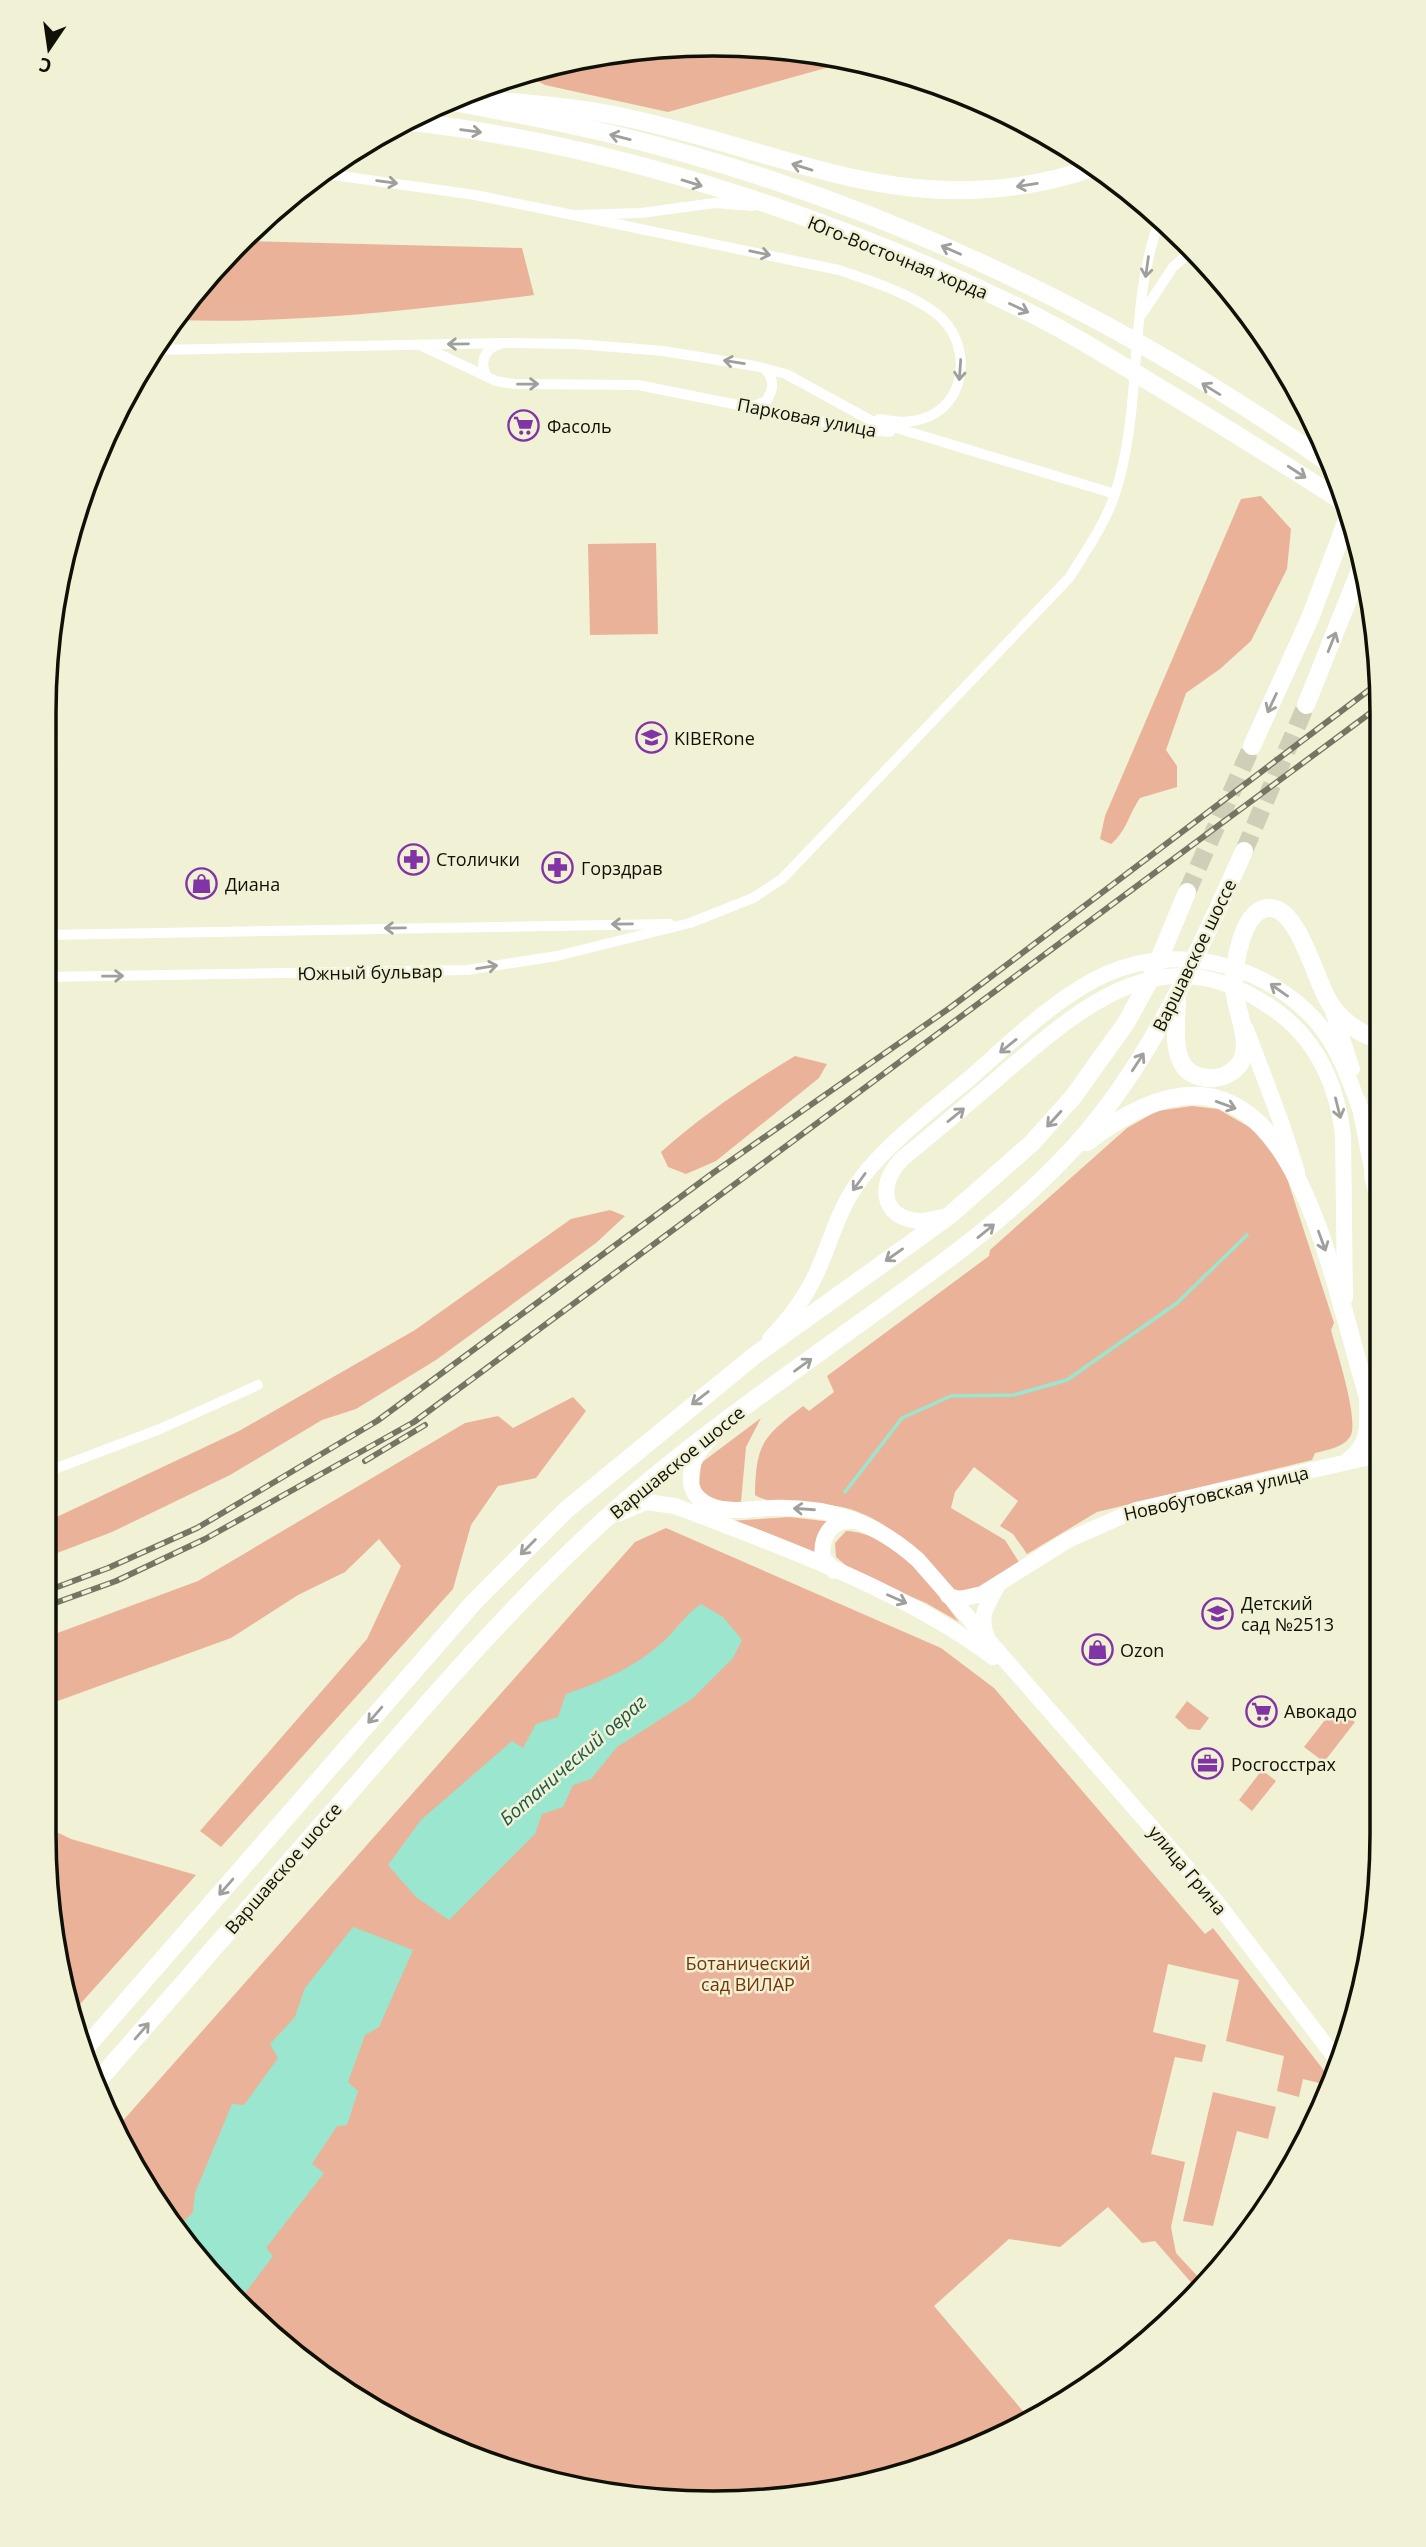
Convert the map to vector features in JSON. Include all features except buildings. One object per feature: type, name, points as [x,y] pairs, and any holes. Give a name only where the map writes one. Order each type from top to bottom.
[{"type":"main road","points":[[479,99],[548,104],[623,117],[819,172],[915,190],[1010,187],[1045,182],[1083,171]]},
{"type":"main road","name":"Юго-Восточная хорда","points":[[466,105],[620,136],[815,195],[968,257],[1122,334],[1317,456]]},
{"type":"main road","name":"Юго-Восточная хорда","points":[[423,124],[502,135],[575,150],[786,211],[956,278],[1034,315],[1116,361],[1245,438],[1332,495]]},
{"type":"main road","points":[[1252,746],[1320,595],[1344,529]]},
{"type":"main road","points":[[1306,705],[1356,580]]},
{"type":"main road","name":"Варшавское шоссе","points":[[103,2076],[460,1666],[525,1596],[592,1532],[684,1452],[979,1237],[1056,1166],[1118,1091],[1177,997],[1244,851]]},
{"type":"main road","name":"Варшавское шоссе","points":[[90,2042],[492,1583],[596,1484],[754,1356],[949,1216],[1017,1158],[1094,1070],[1139,1002],[1187,892]]},
{"type":"main road","points":[[1177,997],[1178,1058],[1189,1071],[1199,1076],[1217,1078],[1237,1066],[1244,1051],[1241,1017],[1234,991],[1236,963],[1251,918],[1265,909],[1280,910],[1292,922],[1331,1005],[1351,1025],[1370,1035]]},
{"type":"main road","points":[[1056,1166],[1126,1115],[1152,1103],[1183,1097],[1230,1105],[1258,1121],[1281,1147],[1298,1177],[1347,1313],[1370,1406]]},
{"type":"street","points":[[336,175],[475,195],[839,270],[881,284],[937,314],[951,330],[960,352],[960,379],[954,394],[941,410],[924,419],[907,422],[863,417]]},
{"type":"street","points":[[573,215],[641,213],[715,203],[786,211]]},
{"type":"street","name":"Южный бульвар","points":[[56,977],[467,971],[557,957],[690,923],[753,898],[782,879],[826,836],[1069,578],[1094,540],[1115,494],[1127,438],[1148,258],[1157,229]]},
{"type":"street","points":[[1141,317],[1173,267],[1186,256]]},
{"type":"street","points":[[486,375],[483,363],[488,350],[503,343]]},
{"type":"street","name":"Парковая улица","points":[[166,350],[503,343],[577,344],[663,351],[786,374],[863,417],[909,434]]},
{"type":"street","name":"Парковая улица","points":[[419,344],[486,375],[514,384],[638,385],[858,429],[909,434]]},
{"type":"street","points":[[752,407],[761,405],[771,394],[773,381],[765,369]]},
{"type":"street","points":[[909,434],[1115,494]]},
{"type":"street","name":"Южный бульвар","points":[[56,934],[690,923]]},
{"type":"street","points":[[754,1356],[779,1329],[807,1291],[843,1209],[871,1167],[959,1087],[1060,1003],[1094,980],[1133,964],[1171,959],[1205,961],[1236,968],[1270,984],[1303,1009],[1328,1038],[1347,1075],[1361,1112]]},
{"type":"street","points":[[949,1216],[919,1221],[899,1214],[889,1205],[885,1191],[890,1172],[903,1158],[1062,1024],[1101,997],[1154,980],[1188,978],[1230,986],[1261,1000],[1289,1021],[1311,1046],[1331,1083],[1341,1124],[1343,1270],[1347,1313]]},
{"type":"street","points":[[1331,1005],[1350,1056],[1370,1160]]},
{"type":"street","points":[[1241,1017],[1281,1122],[1298,1177]]},
{"type":"street","points":[[56,1468],[148,1434],[258,1385]]},
{"type":"street","points":[[1346,1461],[1363,1446],[1367,1436],[1367,1398]]},
{"type":"street","name":"улица Грина","points":[[748,1405],[694,1457],[692,1486],[703,1502],[724,1509],[813,1509],[850,1517],[870,1525],[902,1546],[968,1618],[983,1643]]},
{"type":"street","name":"Новобутовская улица","points":[[948,1596],[960,1599],[997,1587],[1068,1540],[1118,1516],[1209,1491],[1370,1457]]},
{"type":"street","name":"улица Грина","points":[[592,1532],[635,1504],[666,1503],[835,1572],[983,1643],[1031,1687],[1216,1902],[1332,2053]]},
{"type":"street","points":[[835,1572],[823,1558],[823,1542],[828,1530],[849,1520],[870,1525]]},
{"type":"street","points":[[983,1643],[983,1614],[997,1587]]},
{"type":"street","points":[[968,1618],[982,1594]]},
{"type":"green space","points":[[670,57],[756,57],[829,67],[668,112],[545,85],[536,80],[585,69]]},
{"type":"green space","points":[[255,241],[522,248],[534,295],[400,311],[220,321],[187,320]]},
{"type":"green space","points":[[1261,496],[1291,529],[1287,569],[1251,641],[1220,669],[1186,693],[1166,750],[1177,766],[1177,787],[1140,798],[1124,828],[1111,844],[1100,839],[1105,816],[1241,499]]},
{"type":"green space","points":[[656,543],[658,634],[590,635],[588,544]]},
{"type":"green space","points":[[795,1056],[827,1064],[819,1078],[716,1161],[686,1174],[668,1167],[661,1152],[726,1101]]},
{"type":"green space","points":[[1192,1106],[1218,1109],[1263,1135],[1285,1172],[1334,1323],[1331,1330],[1352,1417],[1352,1429],[1347,1441],[1315,1453],[1312,1460],[1097,1512],[1027,1554],[1013,1534],[1000,1526],[1018,1501],[974,1467],[955,1492],[951,1508],[1005,1540],[1019,1562],[980,1589],[956,1591],[897,1534],[868,1516],[850,1509],[773,1501],[755,1495],[757,1464],[764,1443],[770,1434],[803,1406],[809,1411],[834,1392],[827,1376],[989,1256],[990,1250],[1127,1128],[1157,1111]]},
{"type":"green space","points":[[610,1210],[625,1216],[596,1243],[436,1360],[356,1409],[322,1420],[230,1475],[112,1532],[56,1553],[56,1517],[239,1431],[415,1330],[571,1219]]},
{"type":"green space","points":[[573,1397],[586,1411],[536,1478],[498,1486],[471,1525],[453,1589],[221,1847],[200,1831],[367,1639],[401,1566],[379,1539],[345,1572],[298,1595],[231,1638],[56,1702],[56,1634],[198,1581],[465,1423],[498,1416],[513,1428]]},
{"type":"green space","points":[[761,1418],[746,1447],[741,1502],[723,1501],[708,1495],[699,1487],[701,1463]]},
{"type":"green space","points":[[790,1517],[832,1522],[819,1557],[729,1521]]},
{"type":"green space","name":"Ботанический сад ВИЛАР","points":[[666,1528],[941,1648],[994,1688],[1205,1934],[1213,1928],[1325,2072],[1321,2083],[1303,2079],[1299,2097],[1277,2091],[1284,2056],[1226,2041],[1239,1980],[1168,1964],[1153,2032],[1206,2045],[1202,2062],[1175,2057],[1151,2154],[1185,2162],[1171,2227],[1176,2253],[1198,2277],[1192,2284],[1155,2241],[1142,2243],[1108,2207],[1060,2247],[1009,2239],[934,2306],[1024,2412],[964,2441],[883,2469],[756,2490],[670,2490],[543,2469],[462,2441],[422,2423],[348,2380],[313,2355],[248,2299],[192,2234],[167,2199],[122,2121],[635,1542]]},
{"type":"green space","points":[[846,1531],[864,1534],[896,1551],[925,1578],[959,1622],[926,1603],[855,1573],[836,1557],[835,1543]]},
{"type":"green space","points":[[1187,1701],[1209,1718],[1200,1730],[1188,1729],[1175,1717]]},
{"type":"green space","points":[[1335,1707],[1355,1722],[1324,1762],[1304,1747]]},
{"type":"green space","points":[[1262,1770],[1276,1781],[1252,1811],[1239,1800]]},
{"type":"green space","points":[[56,1832],[71,1839],[196,1875],[79,2006],[62,1920]]},
{"type":"green space","points":[[1213,2092],[1276,2107],[1268,2139],[1237,2131],[1213,2226],[1183,2221]]},
{"type":"water","points":[[701,1604],[723,1617],[742,1640],[733,1658],[692,1699],[617,1747],[591,1779],[573,1785],[563,1807],[542,1814],[535,1834],[449,1920],[416,1897],[388,1865],[421,1820],[512,1741],[523,1748],[536,1724],[558,1717],[566,1694],[608,1677],[647,1655]]},
{"type":"water","points":[[353,1927],[413,1950],[379,2027],[365,2035],[348,2082],[358,2091],[347,2125],[337,2126],[312,2164],[324,2173],[266,2248],[273,2256],[244,2294],[183,2222],[193,2212],[195,2193],[232,2104],[244,2105],[278,2058],[270,2044],[295,2017],[305,1988]]},
{"type":"waterway","name":"Ботанический овраг","points":[[845,1492],[902,1418],[951,1396],[1014,1395],[1067,1380],[1177,1303],[1247,1235]]},
{"type":"tunnel","points":[[1244,851],[1306,705]]},
{"type":"tunnel","points":[[1187,892],[1252,746]]},
{"type":"railway","points":[[56,1588],[108,1568],[197,1528],[377,1421],[713,1173],[951,1007],[1369,690]]},
{"type":"railway","points":[[56,1603],[116,1581],[205,1539],[414,1422],[1370,713]]},
{"type":"railway","points":[[365,1461],[425,1425]]},
{"type":"place","name":"Фасоль","points":[[524,426]]},
{"type":"place","name":"KIBERone","points":[[651,738]]},
{"type":"place","name":"Столички","points":[[413,859]]},
{"type":"place","name":"Горздрав","points":[[558,868]]},
{"type":"place","name":"Диана","points":[[202,884]]},
{"type":"place","name":"Детский сад №2513","points":[[1218,1613]]},
{"type":"place","name":"Ozon","points":[[1097,1650]]},
{"type":"place","name":"Авокадо","points":[[1261,1711]]},
{"type":"place","name":"Росгосстрах","points":[[1208,1764]]}]
